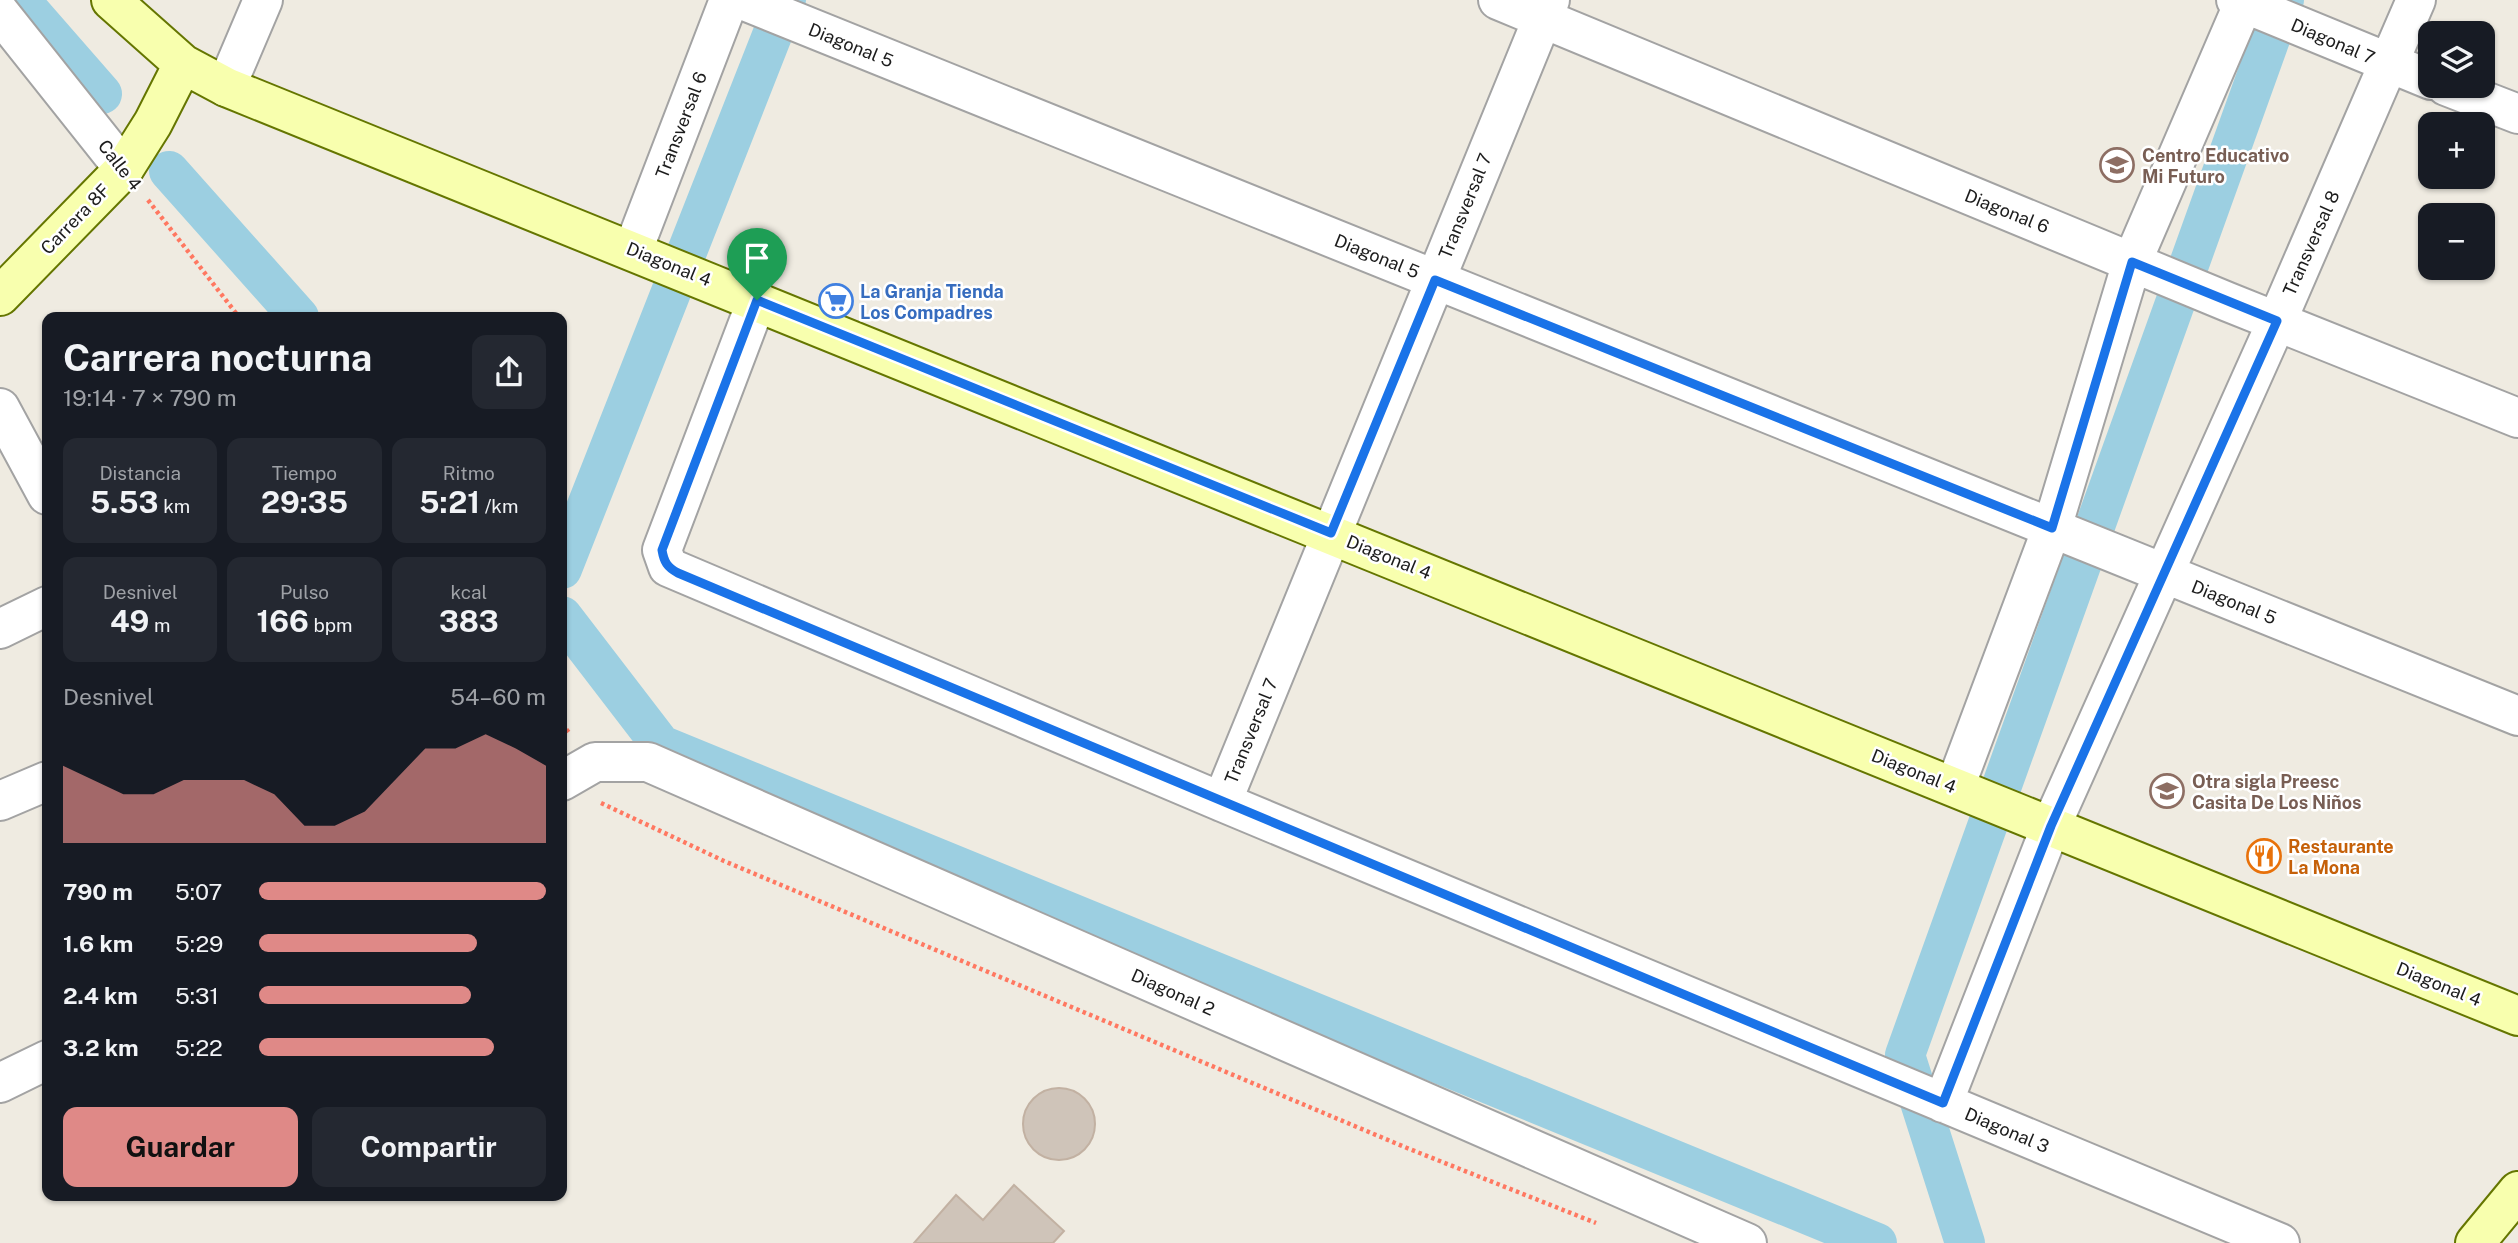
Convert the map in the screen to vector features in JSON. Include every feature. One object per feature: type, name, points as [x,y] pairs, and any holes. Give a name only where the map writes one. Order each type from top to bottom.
[{"type":"street","points":[[111,0],[183,64]]},
{"type":"street","points":[[226,87],[263,0]]},
{"type":"street","name":"Diagonal 6","points":[[1498,0],[1546,9],[2137,264],[2518,418]]},
{"type":"street","name":"Transversal 8","points":[[1924,1095],[2036,820],[2165,574],[2416,0]]},
{"type":"street","name":"Diagonal 5","points":[[740,1],[2518,716]]},
{"type":"street","name":"Transversal 6","points":[[662,262],[740,1]]},
{"type":"street","points":[[1965,791],[2059,531],[2137,264],[2246,3]]},
{"type":"street","name":"Diagonal 7","points":[[2246,3],[2418,75]]},
{"type":"street","name":"Transversal 7","points":[[1222,802],[1546,9]]},
{"type":"street","name":"Calle 4","points":[[0,13],[124,169]]},
{"type":"street","name":"Diagonal 4","points":[[183,64],[226,87],[2518,1016]]},
{"type":"street","name":"Carrera 8F","points":[[0,296],[124,169],[153,123],[183,64]]},
{"type":"street","points":[[2477,98],[2518,114]]},
{"type":"street","name":"Diagonal 3","points":[[757,300],[662,550],[668,567],[1222,802],[2280,1243]]},
{"type":"street","points":[[0,408],[42,486]]},
{"type":"street","points":[[0,629],[42,608]]},
{"type":"street","name":"Diagonal 2","points":[[567,778],[595,762],[648,762],[1747,1243]]},
{"type":"street","points":[[0,801],[42,783]]},
{"type":"street","points":[[0,1083],[42,1062]]},
{"type":"street","points":[[2475,1243],[2518,1191]]},
{"type":"path","name":"Calle 4","points":[[124,169],[235,312]]},
{"type":"path","points":[[599,803],[737,866],[1407,1148],[1609,1228]]},
{"type":"building","points":[[1066,1088],[1085,1098],[1093,1110],[1093,1138],[1085,1150],[1073,1158],[1052,1160],[1033,1150],[1025,1138],[1023,1117],[1033,1098],[1045,1090]]},
{"type":"building","points":[[1014,1185],[1064,1231],[1053,1243],[914,1243],[956,1195],[983,1220]]},
{"type":"waterway","points":[[20,0],[102,94]]},
{"type":"waterway","points":[[567,556],[786,0]]},
{"type":"waterway","points":[[1965,1243],[1905,1055],[2284,0]]},
{"type":"waterway","points":[[169,171],[295,312]]},
{"type":"waterway","points":[[567,623],[661,745],[1877,1243]]},
{"type":"place","name":"Centro Educativo Mi Futuro","points":[[2117,165]]},
{"type":"place","name":"La Granja Tienda Los Compadres","points":[[836,301]]},
{"type":"place","name":"Otra sigla Preesc Casita De Los Niños","points":[[2167,791]]},
{"type":"place","name":"Restaurante La Mona","points":[[2264,856]]},
{"type":"route","points":[[2132,262],[2277,321],[2051,826],[1943,1103],[668,567],[662,550],[757,300],[1331,533],[1435,280],[2052,528],[2132,262]]}]
